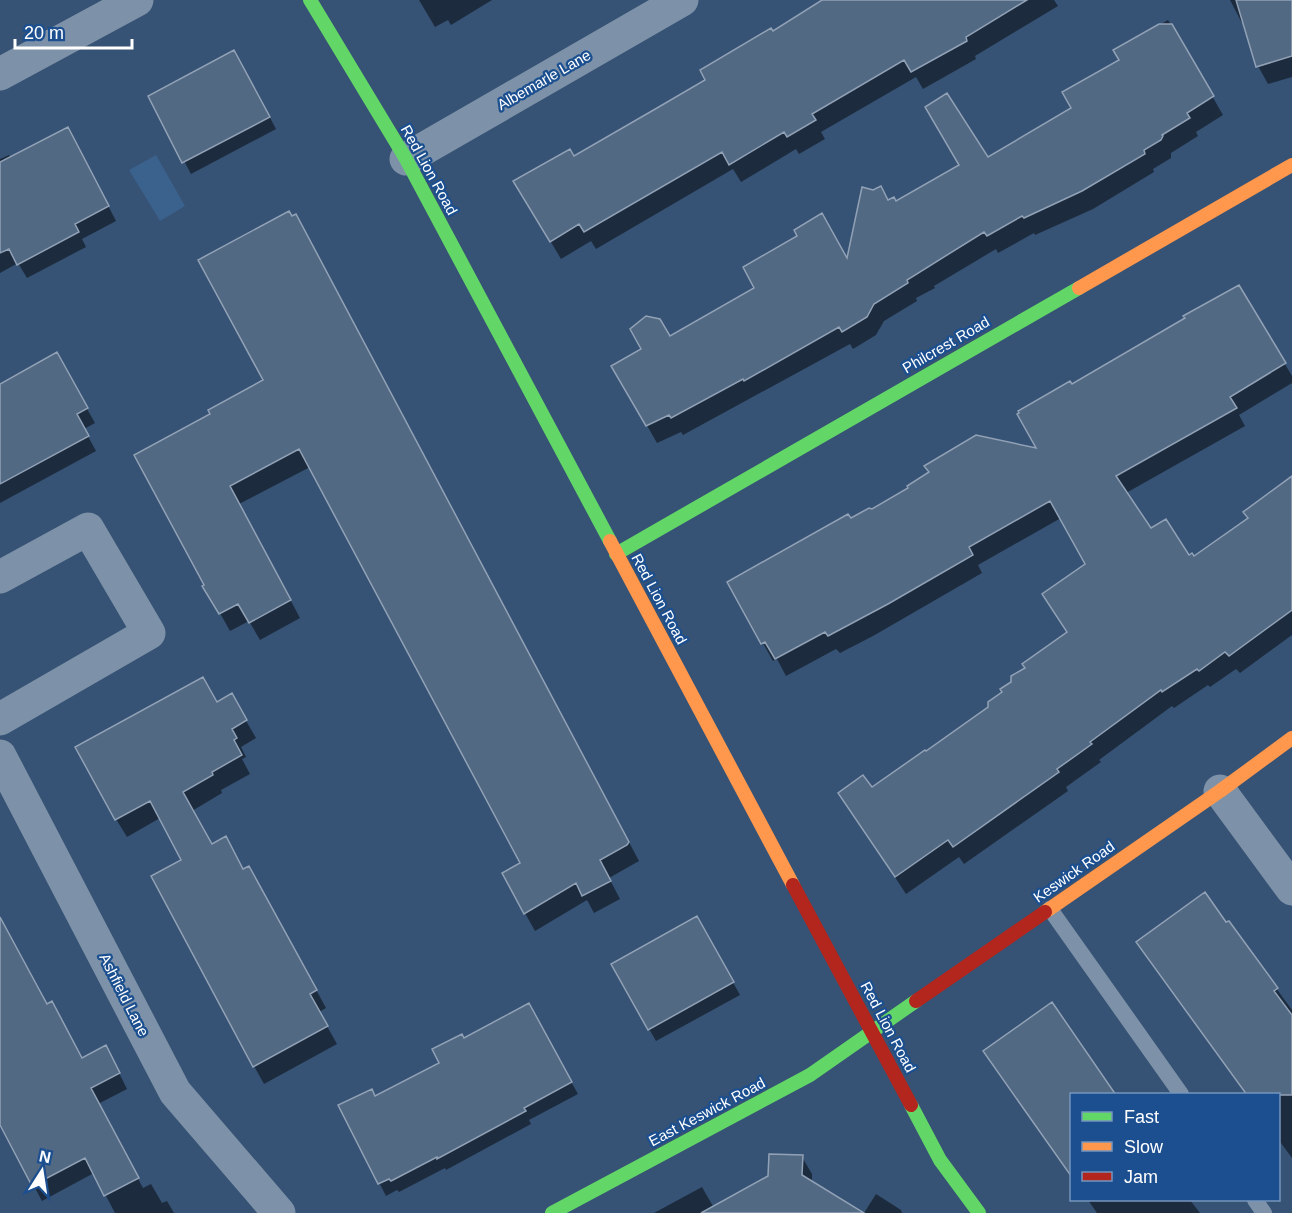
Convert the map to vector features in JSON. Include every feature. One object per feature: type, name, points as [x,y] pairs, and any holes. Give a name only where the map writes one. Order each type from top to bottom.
[{"type":"street","points":[[0,74],[137,0]]},
{"type":"street","name":"Red Lion Road","points":[[310,0],[406,159],[940,1160],[979,1213]]},
{"type":"street","name":"Albemarle Lane","points":[[406,159],[682,0]]},
{"type":"street","name":"Philcrest Road","points":[[616,554],[1292,165]]},
{"type":"street","points":[[0,577],[88,529],[149,633],[0,719]]},
{"type":"street","name":"Keswick Road","points":[[873,1032],[1220,791],[1292,738]]},
{"type":"street","name":"Ashfield Lane","points":[[0,756],[175,1092],[279,1213]]},
{"type":"street","points":[[1220,791],[1292,889]]},
{"type":"street","name":"East Keswick Road","points":[[552,1213],[810,1075],[873,1032]]},
{"type":"lane","points":[[1050,909],[1180,1093]]},
{"type":"water","points":[[156,155],[185,206],[160,221],[129,170]]},
{"type":"building","points":[[822,0],[1027,0],[966,37],[967,41],[911,72],[904,60],[812,114],[816,120],[787,137],[784,132],[729,165],[722,152],[584,232],[579,224],[550,242],[513,181],[570,149],[574,156],[705,80],[700,70],[771,28],[773,31]]},
{"type":"building","points":[[1236,0],[1292,0],[1292,56],[1256,67]]},
{"type":"building","points":[[1159,24],[1172,24],[1214,96],[1187,113],[1190,118],[1162,135],[1161,140],[1144,150],[1145,154],[1082,191],[1024,218],[1022,216],[987,236],[984,232],[907,280],[908,283],[874,304],[867,317],[842,332],[839,327],[744,381],[743,379],[671,418],[669,415],[646,426],[611,366],[641,349],[630,329],[646,316],[660,319],[670,336],[754,288],[743,267],[797,236],[794,230],[822,213],[847,258],[862,187],[873,190],[881,186],[888,200],[894,197],[896,201],[959,165],[925,107],[947,93],[988,157],[1071,108],[1062,92],[1119,60],[1113,50]]},
{"type":"building","points":[[234,50],[270,117],[182,163],[148,96]]},
{"type":"building","points":[[68,127],[109,206],[75,224],[79,232],[17,265],[9,249],[0,253],[0,162]]},
{"type":"building","points":[[289,211],[292,216],[296,214],[629,842],[600,860],[611,881],[582,896],[576,883],[524,914],[502,873],[520,863],[299,449],[230,486],[291,600],[249,623],[238,604],[219,614],[134,455],[210,414],[208,410],[263,380],[198,260]]},
{"type":"building","points":[[1239,285],[1286,363],[1230,397],[1237,408],[1116,476],[1151,528],[1166,519],[1189,555],[1192,553],[1194,556],[1248,518],[1243,512],[1292,476],[1292,610],[1229,656],[1225,652],[1199,671],[1197,669],[1162,692],[1161,690],[1090,742],[1092,744],[1057,769],[1059,772],[953,847],[948,840],[895,877],[838,793],[863,775],[872,787],[926,751],[988,707],[988,702],[1002,692],[1000,689],[1011,682],[1011,676],[1025,668],[1022,664],[1067,632],[1042,594],[1085,564],[1050,501],[969,547],[973,555],[888,604],[828,636],[825,632],[775,659],[765,642],[761,644],[727,582],[848,514],[851,518],[869,508],[872,509],[908,488],[907,486],[929,472],[924,466],[976,435],[1036,448],[1017,414],[1018,411],[1070,381],[1072,384],[1185,318],[1183,316]]},
{"type":"building","points":[[57,352],[88,408],[77,414],[89,436],[0,484],[0,384]]},
{"type":"building","points":[[203,677],[217,702],[232,693],[247,720],[232,729],[237,738],[234,740],[242,755],[183,792],[212,844],[226,836],[243,869],[249,866],[317,990],[310,994],[328,1026],[253,1067],[151,876],[181,860],[150,801],[115,820],[75,747]]},
{"type":"building","points":[[1205,892],[1278,988],[1274,991],[1292,1015],[1292,1095],[1246,1093],[1136,942]]},
{"type":"building","points":[[697,916],[734,982],[648,1030],[611,964]]},
{"type":"building","points":[[0,917],[47,1004],[52,1001],[82,1058],[106,1045],[120,1073],[91,1088],[139,1178],[104,1196],[85,1158],[32,1186],[0,1125]]},
{"type":"building","points":[[1052,1002],[1115,1093],[1070,1093],[1070,1175],[983,1051]]},
{"type":"building","points":[[529,1003],[572,1082],[524,1108],[526,1111],[437,1159],[437,1157],[391,1181],[389,1179],[378,1184],[338,1105],[372,1089],[375,1096],[439,1063],[432,1049],[462,1034],[464,1038]]},
{"type":"building","points":[[769,1154],[803,1155],[802,1175],[864,1213],[701,1213],[768,1176]]},
{"type":"traffic: fast","points":[[310,0],[406,159],[610,541]]},
{"type":"traffic: fast","points":[[616,554],[1079,288]]},
{"type":"traffic: fast","points":[[552,1213],[810,1075],[916,1001]]},
{"type":"traffic: fast","points":[[911,1105],[940,1160],[979,1213]]},
{"type":"traffic: slow","points":[[1079,288],[1292,165]]},
{"type":"traffic: slow","points":[[610,541],[793,885]]},
{"type":"traffic: slow","points":[[1045,912],[1220,791],[1292,738]]},
{"type":"traffic: jam","points":[[793,885],[911,1105]]},
{"type":"traffic: jam","points":[[916,1001],[1045,912]]}]
